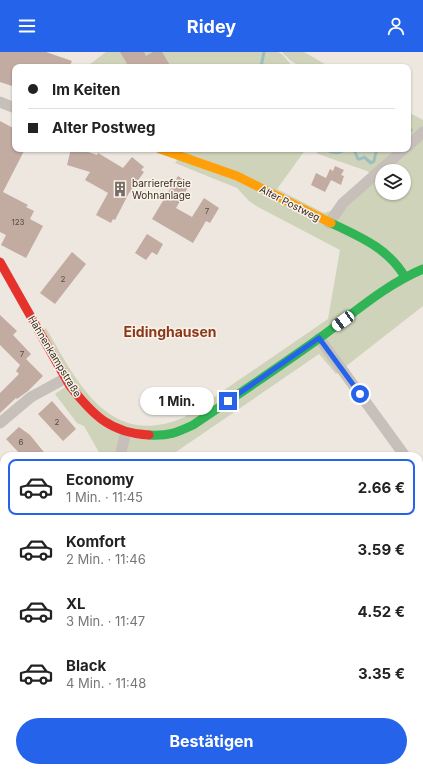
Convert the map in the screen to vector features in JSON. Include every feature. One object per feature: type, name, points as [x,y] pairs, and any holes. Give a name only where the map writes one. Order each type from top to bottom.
[{"type":"street","points":[[0,102],[12,107]]},
{"type":"street","points":[[411,143],[423,132]]},
{"type":"street","name":"Alter Postweg","points":[[169,152],[237,176],[384,250],[398,265],[405,277]]},
{"type":"street","points":[[329,222],[343,203],[401,152]]},
{"type":"street","name":"Hahnenkampstraße","points":[[0,262],[66,378],[80,399],[106,424],[126,432]]},
{"type":"street","points":[[121,452],[126,432],[150,435],[178,432],[193,425],[405,277],[423,269]]},
{"type":"street","points":[[319,338],[402,452]]},
{"type":"street","points":[[0,423],[31,397],[66,378]]},
{"type":"green space","points":[[106,52],[278,52],[283,55],[290,64],[90,64]]},
{"type":"green space","points":[[282,52],[304,52],[325,64],[296,64]]},
{"type":"green space","points":[[411,114],[423,120],[423,306],[336,374],[319,354],[176,452],[99,452],[84,426],[77,423],[55,394],[65,387],[40,334],[46,328],[71,370],[84,389],[99,406],[116,418],[136,425],[159,425],[185,417],[328,319],[340,250],[258,207],[249,201],[237,188],[175,163],[179,158],[156,152],[304,152],[277,189],[324,213],[334,210],[370,173],[318,154],[316,152],[411,152]]},
{"type":"building","points":[[0,52],[46,52],[72,61],[70,64],[12,64],[12,86],[0,82]]},
{"type":"building","points":[[120,52],[144,52],[146,56],[153,52],[162,52],[169,64],[127,64]]},
{"type":"building","points":[[0,121],[12,127],[12,152],[23,152],[3,192],[28,205],[26,207],[34,211],[30,219],[43,226],[26,258],[1,245],[6,235],[0,232]]},
{"type":"building","points":[[70,152],[88,152],[97,155],[98,153],[123,168],[132,157],[144,167],[141,170],[144,172],[129,193],[115,220],[113,219],[111,223],[96,215],[108,193],[85,180],[90,172],[67,165]]},
{"type":"building","points":[[335,166],[344,170],[341,175],[344,176],[341,185],[331,180],[325,192],[311,185],[316,173],[326,178],[330,169],[333,171]]},
{"type":"building","points":[[178,176],[190,184],[176,208],[192,217],[204,198],[219,208],[210,223],[206,221],[193,243],[152,219]]},
{"type":"building","points":[[147,234],[163,244],[157,255],[152,252],[146,260],[135,253]]},
{"type":"building","points":[[72,252],[86,264],[55,304],[40,293]]},
{"type":"building","points":[[0,315],[17,331],[13,335],[31,354],[26,359],[43,376],[28,391],[17,399],[16,398],[0,413],[0,393],[19,374],[16,371],[20,365],[0,345]]},
{"type":"building","points":[[52,401],[76,429],[63,441],[38,414]]},
{"type":"building","points":[[19,427],[30,435],[44,452],[18,452],[6,439]]},
{"type":"waterway","points":[[262,64],[264,52]]},
{"type":"waterway","points":[[330,152],[340,152]]},
{"type":"waterway","points":[[355,152],[358,159],[364,157],[371,163],[374,161],[376,152]]},
{"type":"traffic: fast","points":[[331,223],[363,239],[382,251],[398,267],[405,277]]},
{"type":"traffic: fast","points":[[149,435],[172,433],[193,425],[321,337],[383,291],[423,269]]},
{"type":"traffic: slow","points":[[169,152],[237,176],[331,223]]},
{"type":"traffic: jam","points":[[0,262],[70,386],[78,396],[95,414],[113,426],[123,431],[149,435]]},
{"type":"place","name":"barrierefreie Wohnanlage","points":[[120,189]]},
{"type":"district","name":"Eidinghausen","points":[[170,332]]},
{"type":"route","points":[[228,401],[319,338],[360,394]]}]
